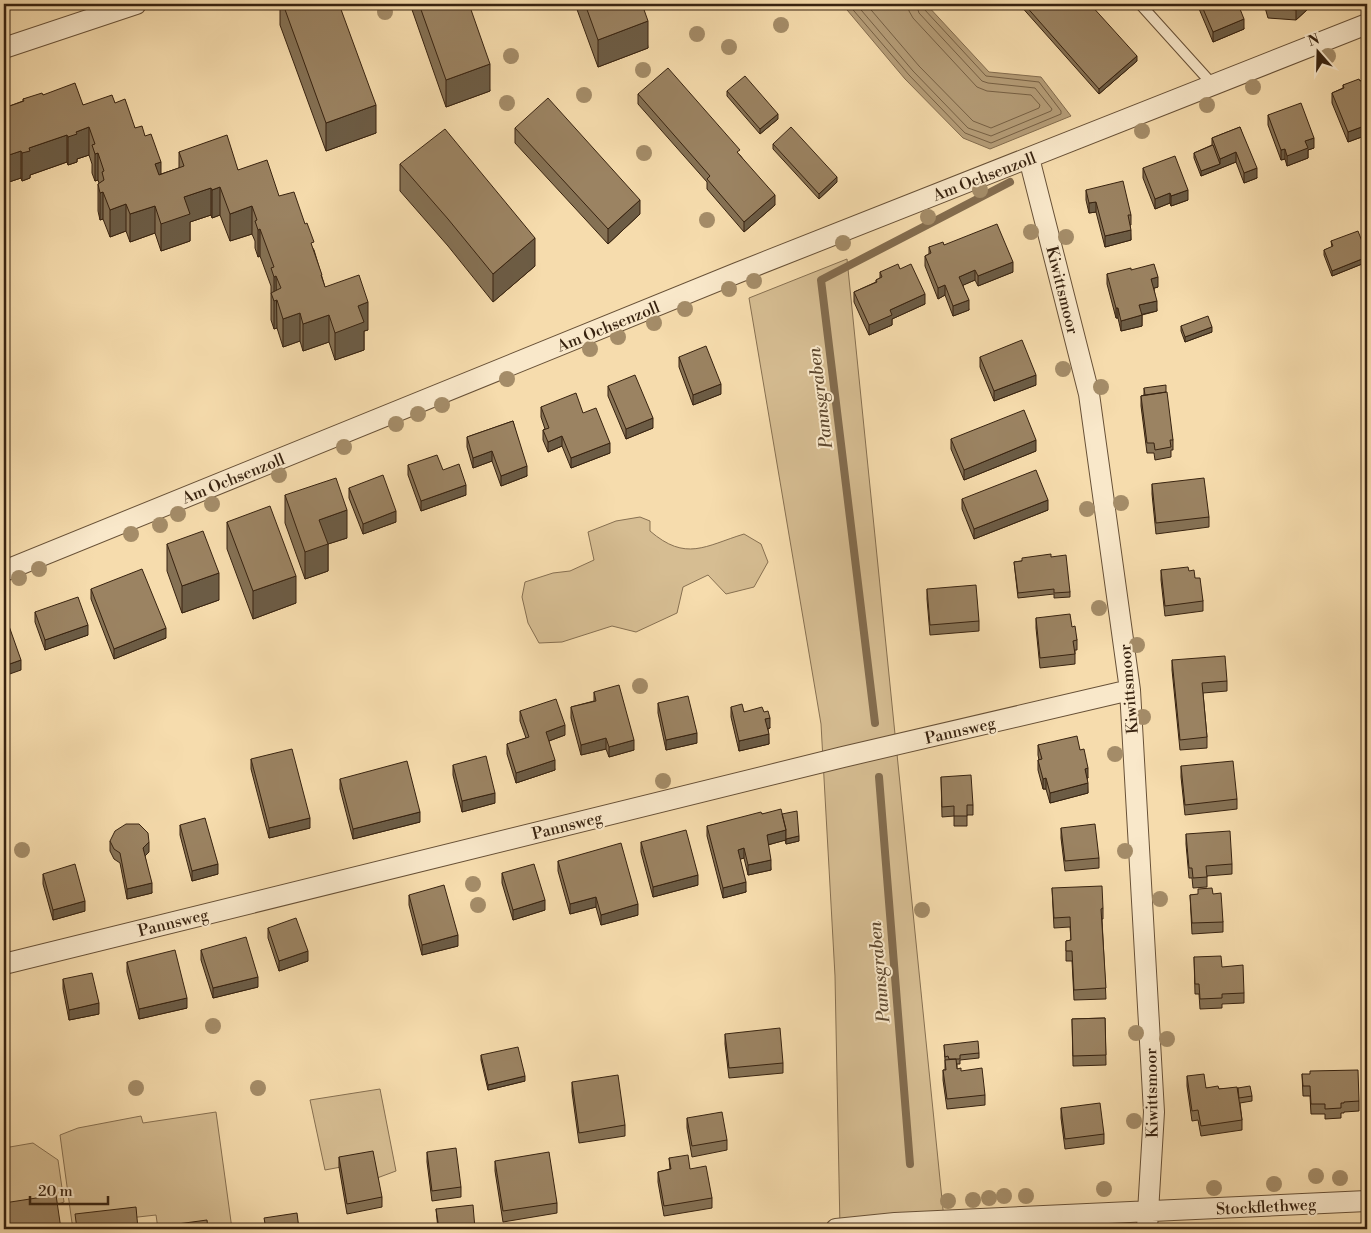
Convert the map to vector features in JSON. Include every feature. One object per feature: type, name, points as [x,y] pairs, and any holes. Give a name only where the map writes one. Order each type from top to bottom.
[{"type":"street","points":[[4,48],[136,4]]},
{"type":"street","name":"Am Ochsenzoll","points":[[4,571],[746,270],[1367,24]]},
{"type":"street","name":"Kiwittsmoor","points":[[1029,158],[1089,394],[1130,690],[1154,1112],[1148,1220]]},
{"type":"street","name":"Pannsweg","points":[[4,964],[844,757],[1130,690]]},
{"type":"street","name":"Stockflethweg","points":[[836,1229],[895,1223],[1148,1220],[1367,1202]]},
{"type":"lane","points":[[1140,4],[1214,86]]},
{"type":"shaded area","points":[[847,259],[945,1229],[840,1229],[835,976],[821,724],[749,298]]},
{"type":"shaded area","points":[[640,517],[650,521],[650,531],[663,541],[685,549],[696,549],[744,534],[761,544],[768,562],[754,587],[726,594],[708,575],[683,587],[677,613],[636,632],[612,626],[562,642],[539,643],[528,623],[522,597],[525,582],[553,573],[570,571],[594,560],[588,532],[616,521]]},
{"type":"shaded area","points":[[380,1089],[396,1171],[377,1178],[373,1161],[325,1170],[310,1100]]},
{"type":"shaded area","points":[[216,1112],[232,1229],[158,1229],[156,1215],[72,1223],[60,1135],[78,1128],[141,1116],[143,1123]]},
{"type":"shaded area","points":[[33,1143],[58,1160],[64,1202],[56,1205],[4,1213],[4,1148]]},
{"type":"water","points":[[842,4],[926,4],[989,72],[1041,77],[1071,116],[990,149],[963,138],[905,79]]},
{"type":"building","points":[[283,4],[339,4],[376,105],[326,123]]},
{"type":"building","points":[[419,4],[469,4],[490,64],[446,80]]},
{"type":"building","points":[[585,4],[642,4],[648,21],[598,40]]},
{"type":"building","points":[[1024,4],[1090,4],[1137,56],[1099,89]]},
{"type":"building","points":[[1201,4],[1238,4],[1244,19],[1213,32]]},
{"type":"building","points":[[1267,4],[1303,4],[1296,10],[1268,7]]},
{"type":"building","points":[[668,68],[740,150],[737,152],[775,195],[744,222],[707,179],[710,176],[638,94]]},
{"type":"building","points":[[745,76],[778,114],[760,129],[727,91]]},
{"type":"building","points":[[1359,79],[1360,81],[1367,79],[1367,125],[1348,132],[1332,93],[1344,88],[1343,85]]},
{"type":"building","points":[[75,83],[83,105],[112,95],[115,103],[125,99],[135,128],[142,126],[145,136],[151,134],[161,162],[155,164],[159,175],[184,166],[179,152],[227,135],[238,170],[267,160],[279,196],[294,192],[305,224],[307,223],[314,242],[311,243],[325,287],[359,275],[368,302],[358,306],[364,322],[335,333],[329,315],[303,324],[300,313],[283,319],[277,300],[274,301],[271,293],[281,288],[276,276],[274,277],[271,268],[274,267],[260,229],[258,230],[252,206],[230,214],[220,187],[184,197],[190,214],[161,224],[155,206],[130,214],[126,204],[110,210],[103,192],[100,193],[98,184],[104,180],[102,172],[104,171],[98,153],[95,154],[92,145],[95,144],[89,127],[76,132],[77,134],[68,137],[67,135],[29,148],[30,151],[22,153],[21,151],[6,156],[4,151],[4,108],[24,101],[23,99],[42,93],[43,95]]},
{"type":"building","points":[[548,98],[640,200],[608,229],[515,128]]},
{"type":"building","points":[[1301,103],[1314,138],[1305,141],[1308,148],[1287,156],[1285,149],[1281,150],[1268,115]]},
{"type":"building","points":[[791,127],[837,177],[819,194],[773,144]]},
{"type":"building","points":[[1240,127],[1257,168],[1244,173],[1236,152],[1220,159],[1212,138]]},
{"type":"building","points":[[445,129],[535,238],[493,274],[400,164]]},
{"type":"building","points":[[1213,145],[1220,164],[1201,171],[1194,153]]},
{"type":"building","points":[[1175,156],[1188,190],[1171,196],[1170,193],[1155,199],[1143,168]]},
{"type":"building","points":[[1123,181],[1131,215],[1128,215],[1131,230],[1105,236],[1096,202],[1089,203],[1086,190]]},
{"type":"building","points":[[997,224],[1013,262],[978,276],[975,270],[959,277],[969,300],[953,306],[945,285],[938,288],[925,256],[931,253],[929,247],[943,242],[944,245]]},
{"type":"building","points":[[1358,231],[1367,257],[1332,271],[1324,250],[1333,246],[1331,241]]},
{"type":"building","points":[[898,264],[900,269],[911,264],[925,294],[890,310],[892,315],[869,325],[854,292],[877,282],[876,280],[882,277],[880,272]]},
{"type":"building","points":[[1154,264],[1158,277],[1151,279],[1157,301],[1139,305],[1142,315],[1121,321],[1107,274]]},
{"type":"building","points":[[1208,316],[1212,327],[1185,337],[1181,326]]},
{"type":"building","points":[[1022,340],[1036,375],[994,391],[980,357]]},
{"type":"building","points":[[706,346],[721,384],[693,395],[679,357]]},
{"type":"building","points":[[635,375],[653,418],[626,429],[608,386]]},
{"type":"building","points":[[1166,385],[1166,392],[1145,395],[1144,388]]},
{"type":"building","points":[[1167,392],[1173,440],[1170,440],[1171,447],[1155,450],[1154,443],[1147,443],[1141,396]]},
{"type":"building","points":[[576,393],[583,413],[596,408],[610,443],[571,458],[562,436],[548,442],[543,430],[549,428],[541,407]]},
{"type":"building","points":[[1024,410],[1036,440],[964,470],[951,439]]},
{"type":"building","points":[[513,421],[527,466],[501,476],[492,451],[473,458],[467,437]]},
{"type":"building","points":[[437,455],[443,470],[459,464],[466,485],[421,501],[408,465]]},
{"type":"building","points":[[1036,470],[1048,500],[974,529],[962,499]]},
{"type":"building","points":[[383,475],[396,511],[363,524],[349,488]]},
{"type":"building","points":[[336,478],[347,510],[319,520],[328,544],[305,552],[285,495]]},
{"type":"building","points":[[1204,478],[1209,517],[1156,523],[1152,484]]},
{"type":"building","points":[[270,506],[296,576],[253,591],[227,522]]},
{"type":"building","points":[[203,531],[219,573],[182,586],[167,544]]},
{"type":"building","points":[[1051,554],[1051,557],[1066,555],[1070,592],[1054,593],[1054,589],[1018,593],[1014,562],[1022,561],[1022,558]]},
{"type":"building","points":[[1188,567],[1189,571],[1194,570],[1195,578],[1200,578],[1203,601],[1165,606],[1161,570]]},
{"type":"building","points":[[142,569],[166,628],[114,649],[91,589]]},
{"type":"building","points":[[976,585],[979,621],[930,625],[927,589]]},
{"type":"building","points":[[78,597],[88,625],[45,640],[35,612]]},
{"type":"building","points":[[1070,614],[1072,627],[1075,626],[1077,640],[1073,641],[1075,654],[1040,658],[1036,618]]},
{"type":"building","points":[[9,626],[21,660],[4,666],[4,628]]},
{"type":"building","points":[[1225,656],[1227,681],[1202,683],[1207,737],[1180,740],[1172,660]]},
{"type":"building","points":[[619,685],[634,740],[609,747],[606,738],[581,745],[571,707],[596,701],[594,692]]},
{"type":"building","points":[[688,696],[697,733],[666,740],[658,703]]},
{"type":"building","points":[[556,699],[565,725],[546,732],[555,760],[516,773],[507,744],[529,737],[520,711]]},
{"type":"building","points":[[742,704],[744,712],[762,707],[764,712],[768,711],[770,718],[765,719],[769,734],[739,741],[731,707]]},
{"type":"building","points":[[1077,736],[1080,750],[1084,749],[1088,768],[1085,769],[1088,783],[1050,793],[1046,778],[1043,779],[1038,760],[1042,759],[1038,745]]},
{"type":"building","points":[[292,749],[310,818],[269,828],[251,759]]},
{"type":"building","points":[[486,756],[495,793],[462,801],[453,765]]},
{"type":"building","points":[[407,761],[420,812],[353,829],[340,779]]},
{"type":"building","points":[[1233,761],[1237,799],[1185,805],[1181,766]]},
{"type":"building","points":[[971,775],[973,805],[967,805],[967,816],[954,816],[954,806],[942,807],[941,777]]},
{"type":"building","points":[[781,809],[786,830],[767,835],[771,860],[748,865],[744,848],[738,850],[746,882],[723,888],[707,826],[761,812],[762,814]]},
{"type":"building","points":[[797,811],[799,836],[786,839],[782,814]]},
{"type":"building","points":[[205,818],[218,864],[192,871],[180,825]]},
{"type":"building","points":[[126,824],[139,824],[148,833],[149,842],[143,848],[152,883],[127,889],[120,853],[114,849],[110,841],[115,831]]},
{"type":"building","points":[[1095,824],[1099,858],[1065,861],[1061,828]]},
{"type":"building","points":[[686,830],[698,875],[653,887],[641,842]]},
{"type":"building","points":[[1230,831],[1232,864],[1206,866],[1207,877],[1193,878],[1192,868],[1189,868],[1186,834]]},
{"type":"building","points":[[621,843],[638,904],[601,915],[596,897],[570,904],[558,861]]},
{"type":"building","points":[[75,864],[85,901],[53,910],[43,874]]},
{"type":"building","points":[[534,864],[545,900],[513,910],[502,873]]},
{"type":"building","points":[[444,885],[458,935],[422,945],[409,895]]},
{"type":"building","points":[[1102,886],[1103,908],[1101,909],[1106,988],[1074,990],[1072,951],[1066,951],[1066,941],[1071,940],[1070,917],[1054,918],[1052,888]]},
{"type":"building","points":[[1212,888],[1213,894],[1221,893],[1223,922],[1192,923],[1190,895],[1198,894],[1198,889]]},
{"type":"building","points":[[4,902],[9,918],[4,919]]},
{"type":"building","points":[[296,918],[308,951],[279,961],[268,928]]},
{"type":"building","points":[[246,937],[258,977],[213,988],[201,950]]},
{"type":"building","points":[[175,950],[187,998],[139,1009],[127,962]]},
{"type":"building","points":[[1221,956],[1222,967],[1243,965],[1244,993],[1222,994],[1222,998],[1200,999],[1199,984],[1195,984],[1194,957]]},
{"type":"building","points":[[92,973],[99,1003],[69,1010],[63,979]]},
{"type":"building","points":[[1105,1018],[1106,1055],[1073,1056],[1072,1019]]},
{"type":"building","points":[[780,1028],[783,1063],[729,1068],[725,1034]]},
{"type":"building","points":[[978,1041],[979,1053],[960,1055],[960,1059],[945,1057],[944,1045]]},
{"type":"building","points":[[518,1047],[525,1076],[488,1085],[481,1055]]},
{"type":"building","points":[[956,1059],[957,1069],[961,1068],[961,1071],[982,1068],[985,1095],[947,1099],[943,1070],[946,1070],[945,1060]]},
{"type":"building","points":[[1358,1070],[1359,1101],[1341,1103],[1341,1108],[1325,1109],[1325,1104],[1311,1104],[1310,1086],[1303,1086],[1302,1074],[1310,1074],[1310,1071]]},
{"type":"building","points":[[1204,1074],[1206,1088],[1218,1086],[1219,1089],[1237,1087],[1242,1120],[1201,1126],[1198,1110],[1192,1111],[1187,1076]]},
{"type":"building","points":[[618,1075],[625,1125],[579,1133],[572,1082]]},
{"type":"building","points":[[1250,1086],[1252,1096],[1239,1098],[1238,1088]]},
{"type":"building","points":[[1100,1103],[1104,1134],[1065,1139],[1061,1108]]},
{"type":"building","points":[[722,1112],[727,1140],[692,1146],[687,1118]]},
{"type":"building","points":[[456,1148],[461,1187],[432,1191],[427,1152]]},
{"type":"building","points":[[373,1151],[382,1197],[347,1204],[339,1157]]},
{"type":"building","points":[[549,1152],[557,1203],[503,1211],[495,1161]]},
{"type":"building","points":[[688,1155],[690,1169],[706,1166],[712,1198],[664,1206],[658,1172],[671,1169],[669,1158]]},
{"type":"building","points":[[56,1195],[61,1229],[4,1229],[4,1203]]},
{"type":"building","points":[[473,1205],[475,1229],[439,1229],[436,1209]]},
{"type":"building","points":[[136,1207],[138,1229],[77,1229],[75,1214]]},
{"type":"building","points":[[297,1213],[299,1229],[266,1229],[264,1218]]},
{"type":"building","points":[[207,1220],[208,1229],[170,1229],[170,1225]]},
{"type":"waterway","name":"Pannsgraben","points":[[875,723],[821,280],[1010,182]]},
{"type":"waterway","name":"Pannsgraben","points":[[879,777],[910,1164]]}]
